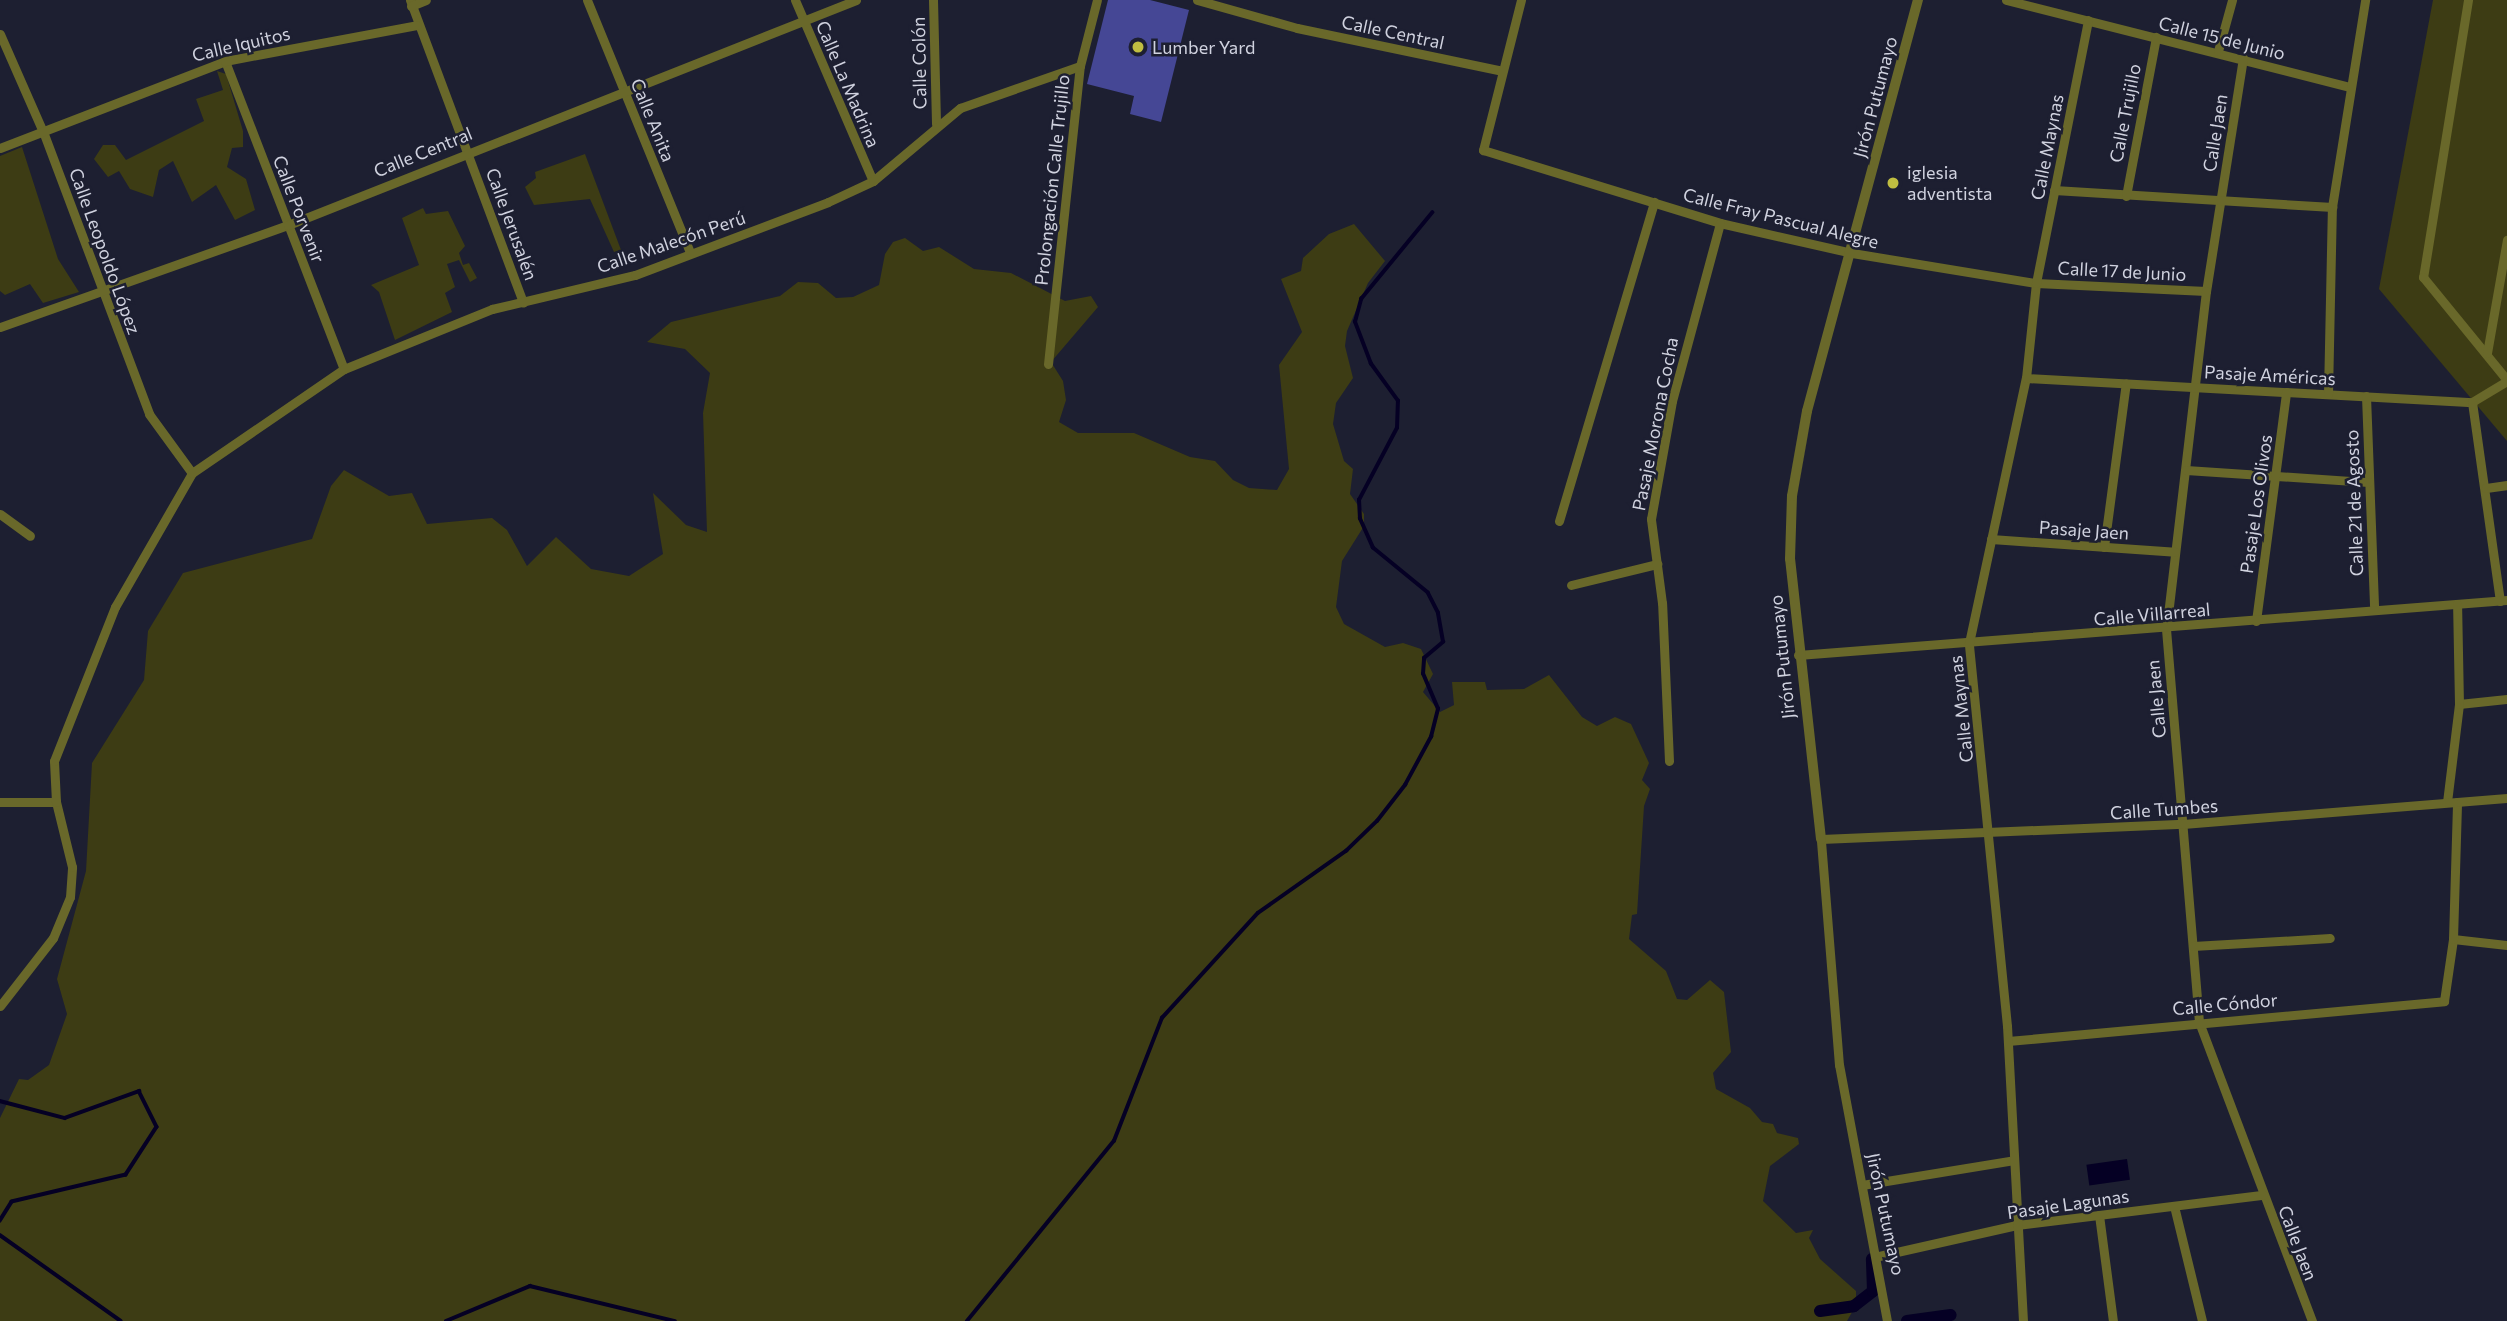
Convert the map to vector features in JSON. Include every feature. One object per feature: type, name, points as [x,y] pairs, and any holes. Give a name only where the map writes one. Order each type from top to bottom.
[{"type":"street","points":[[411,3],[426,0]]},
{"type":"street","name":"Calle Anita","points":[[587,0],[690,253]]},
{"type":"street","name":"Calle La Madrina","points":[[796,0],[873,181]]},
{"type":"street","name":"Calle Central","points":[[0,327],[288,225],[468,150],[625,94],[856,0]]},
{"type":"street","name":"Calle Colón","points":[[933,0],[936,124]]},
{"type":"street","name":"Prolongación Calle Trujillo","points":[[1048,364],[1080,66],[1097,0]]},
{"type":"street","name":"Calle Central","points":[[1198,0],[1297,28],[1502,71]]},
{"type":"street","points":[[1502,71],[1521,0]]},
{"type":"street","name":"Jirón Putumayo","points":[[1887,1321],[1879,1256],[1839,1065],[1821,839],[1798,655],[1790,559],[1792,496],[1807,411],[1852,253],[1918,0]]},
{"type":"street","name":"Calle 15 de Junio","points":[[2006,0],[2218,51],[2349,87]]},
{"type":"street","points":[[2218,51],[2232,0]]},
{"type":"street","points":[[2328,394],[2332,207],[2349,87],[2365,0]]},
{"type":"street","points":[[2468,0],[2423,276],[2507,381],[2472,402],[2503,600]]},
{"type":"street","name":"Calle Jerusalén","points":[[411,3],[523,303]]},
{"type":"street","name":"Calle Maynas","points":[[2023,1321],[2008,1041],[1990,834],[1969,643],[2026,378],[2036,283],[2088,20]]},
{"type":"street","name":"Calle Iquitos","points":[[0,148],[44,134],[179,75],[225,61],[417,25]]},
{"type":"street","name":"Calle Leopoldo López","points":[[0,34],[44,134],[105,290],[149,414],[192,473]]},
{"type":"street","name":"Calle Trujillo","points":[[2126,196],[2156,37]]},
{"type":"street","name":"Calle Jaen","points":[[2243,58],[2206,291],[2198,387],[2166,629],[2199,1021],[2312,1321]]},
{"type":"street","name":"Calle Porvenir","points":[[225,61],[344,369]]},
{"type":"street","name":"Calle Malecón Perú","points":[[192,473],[344,369],[492,309],[635,275],[873,181],[936,124],[960,108],[1080,66]]},
{"type":"street","name":"Calle Fray Pascual Alegre","points":[[1502,71],[1483,149],[1720,223],[1852,253],[2036,283]]},
{"type":"street","points":[[2054,190],[2221,203],[2332,207]]},
{"type":"street","points":[[1559,521],[1654,202]]},
{"type":"street","name":"Pasaje Morona Cocha","points":[[1669,761],[1657,564],[1651,519],[1672,401],[1720,223]]},
{"type":"street","points":[[2487,353],[2507,240]]},
{"type":"street","name":"Calle 17 de Junio","points":[[2036,283],[2206,291]]},
{"type":"street","name":"Pasaje Américas","points":[[2026,378],[2472,402]]},
{"type":"street","points":[[2104,547],[2126,383]]},
{"type":"street","name":"Pasaje Los Olivos","points":[[2256,621],[2286,392]]},
{"type":"street","name":"Calle 21 de Agosto","points":[[2366,397],[2374,609]]},
{"type":"street","points":[[2186,470],[2369,482]]},
{"type":"street","points":[[0,1006],[53,938],[70,897],[72,867],[56,802],[54,761],[101,637],[192,473]]},
{"type":"street","points":[[2486,488],[2507,485]]},
{"type":"street","points":[[0,514],[30,536]]},
{"type":"street","name":"Pasaje Jaen","points":[[1991,539],[2175,552]]},
{"type":"street","points":[[1571,585],[1657,564]]},
{"type":"street","name":"Calle Villarreal","points":[[1798,655],[2166,629],[2503,600]]},
{"type":"street","points":[[2457,604],[2459,704],[2452,802],[2453,939],[2507,945]]},
{"type":"street","points":[[2459,704],[2507,699]]},
{"type":"street","name":"Calle Tumbes","points":[[1821,839],[2183,824],[2507,799]]},
{"type":"street","points":[[0,802],[56,802]]},
{"type":"street","points":[[2193,946],[2330,938]]},
{"type":"street","name":"Calle Cóndor","points":[[2008,1041],[2199,1021],[2444,1001],[2453,939]]},
{"type":"street","points":[[1863,1185],[2014,1160]]},
{"type":"street","name":"Pasaje Lagunas","points":[[1879,1256],[2017,1225],[2263,1195]]},
{"type":"street","points":[[2174,1206],[2202,1321]]},
{"type":"street","points":[[2099,1215],[2113,1321]]},
{"type":"shaded area","points":[[2433,0],[2507,0],[2507,441],[2379,289]]},
{"type":"shaded area","points":[[217,71],[226,74],[243,131],[243,147],[232,148],[227,167],[246,179],[255,210],[235,220],[216,185],[192,202],[173,161],[159,170],[153,197],[130,189],[119,171],[108,177],[94,159],[103,145],[115,145],[126,160],[204,121],[196,99],[223,90]]},
{"type":"shaded area","points":[[22,147],[58,259],[79,292],[43,303],[30,284],[5,295],[0,291],[0,156]]},
{"type":"shaded area","points":[[585,154],[621,250],[614,252],[590,199],[534,205],[525,187],[536,178],[535,172]]},
{"type":"shaded area","points":[[423,208],[426,214],[448,211],[465,246],[459,253],[463,265],[469,263],[477,278],[470,282],[459,260],[447,264],[455,287],[445,293],[452,312],[395,340],[379,292],[371,285],[419,265],[402,218]]},
{"type":"shaded area","points":[[1354,224],[1385,261],[1368,283],[1347,331],[1345,346],[1353,378],[1336,403],[1333,424],[1344,461],[1353,469],[1350,494],[1364,514],[1364,526],[1342,561],[1336,607],[1344,624],[1385,647],[1403,643],[1421,649],[1433,674],[1423,692],[1440,712],[1454,705],[1452,682],[1485,682],[1487,690],[1524,689],[1549,675],[1582,717],[1597,726],[1615,717],[1631,724],[1649,763],[1642,780],[1650,789],[1644,806],[1637,914],[1632,915],[1629,939],[1666,971],[1677,999],[1687,1000],[1710,980],[1724,992],[1731,1052],[1713,1073],[1716,1089],[1750,1108],[1762,1122],[1773,1124],[1777,1133],[1798,1138],[1799,1144],[1770,1166],[1763,1201],[1796,1233],[1813,1230],[1809,1238],[1820,1259],[1856,1291],[1856,1305],[1847,1321],[0,1321],[0,1118],[19,1079],[28,1080],[49,1065],[67,1014],[57,979],[86,871],[92,763],[144,680],[148,631],[183,573],[312,539],[331,486],[344,470],[389,496],[412,493],[427,524],[492,518],[507,530],[527,566],[556,537],[591,569],[629,576],[663,554],[653,493],[686,525],[707,532],[703,413],[710,373],[685,349],[647,342],[671,322],[780,296],[798,282],[818,283],[836,298],[853,297],[879,285],[885,254],[893,242],[905,238],[923,251],[939,247],[974,269],[1011,273],[1065,301],[1091,296],[1098,307],[1051,362],[1063,381],[1066,400],[1059,422],[1078,433],[1134,433],[1190,457],[1215,461],[1233,480],[1249,488],[1277,490],[1289,469],[1279,365],[1302,332],[1281,279],[1301,271],[1303,258],[1329,234]]},
{"type":"shaded area","points":[[2127,1159],[2130,1180],[2089,1186],[2086,1165]]},
{"type":"building","name":"Lumber Yard","points":[[1108,0],[1150,0],[1189,10],[1161,122],[1130,114],[1134,96],[1087,84]]},
{"type":"waterway","points":[[967,1321],[1114,1141],[1162,1018],[1258,913],[1346,851],[1377,821],[1405,785],[1431,737],[1438,709],[1423,674],[1424,658],[1443,642],[1438,613],[1428,593],[1373,548],[1360,519],[1359,500],[1397,428],[1398,401],[1371,364],[1355,322],[1361,299],[1432,213]]},
{"type":"waterway","points":[[0,1101],[65,1118],[139,1091],[157,1127],[126,1175],[12,1202],[0,1221]]},
{"type":"waterway","points":[[0,1235],[121,1321]]},
{"type":"waterway","points":[[1820,1311],[1854,1306],[1873,1291],[1872,1259]]},
{"type":"waterway","points":[[446,1321],[530,1286],[675,1321]]},
{"type":"waterway","points":[[1907,1321],[1951,1315]]},
{"type":"place","name":"Lumber Yard","points":[[1138,47]]},
{"type":"place","name":"iglesia adventista","points":[[1893,183]]}]
